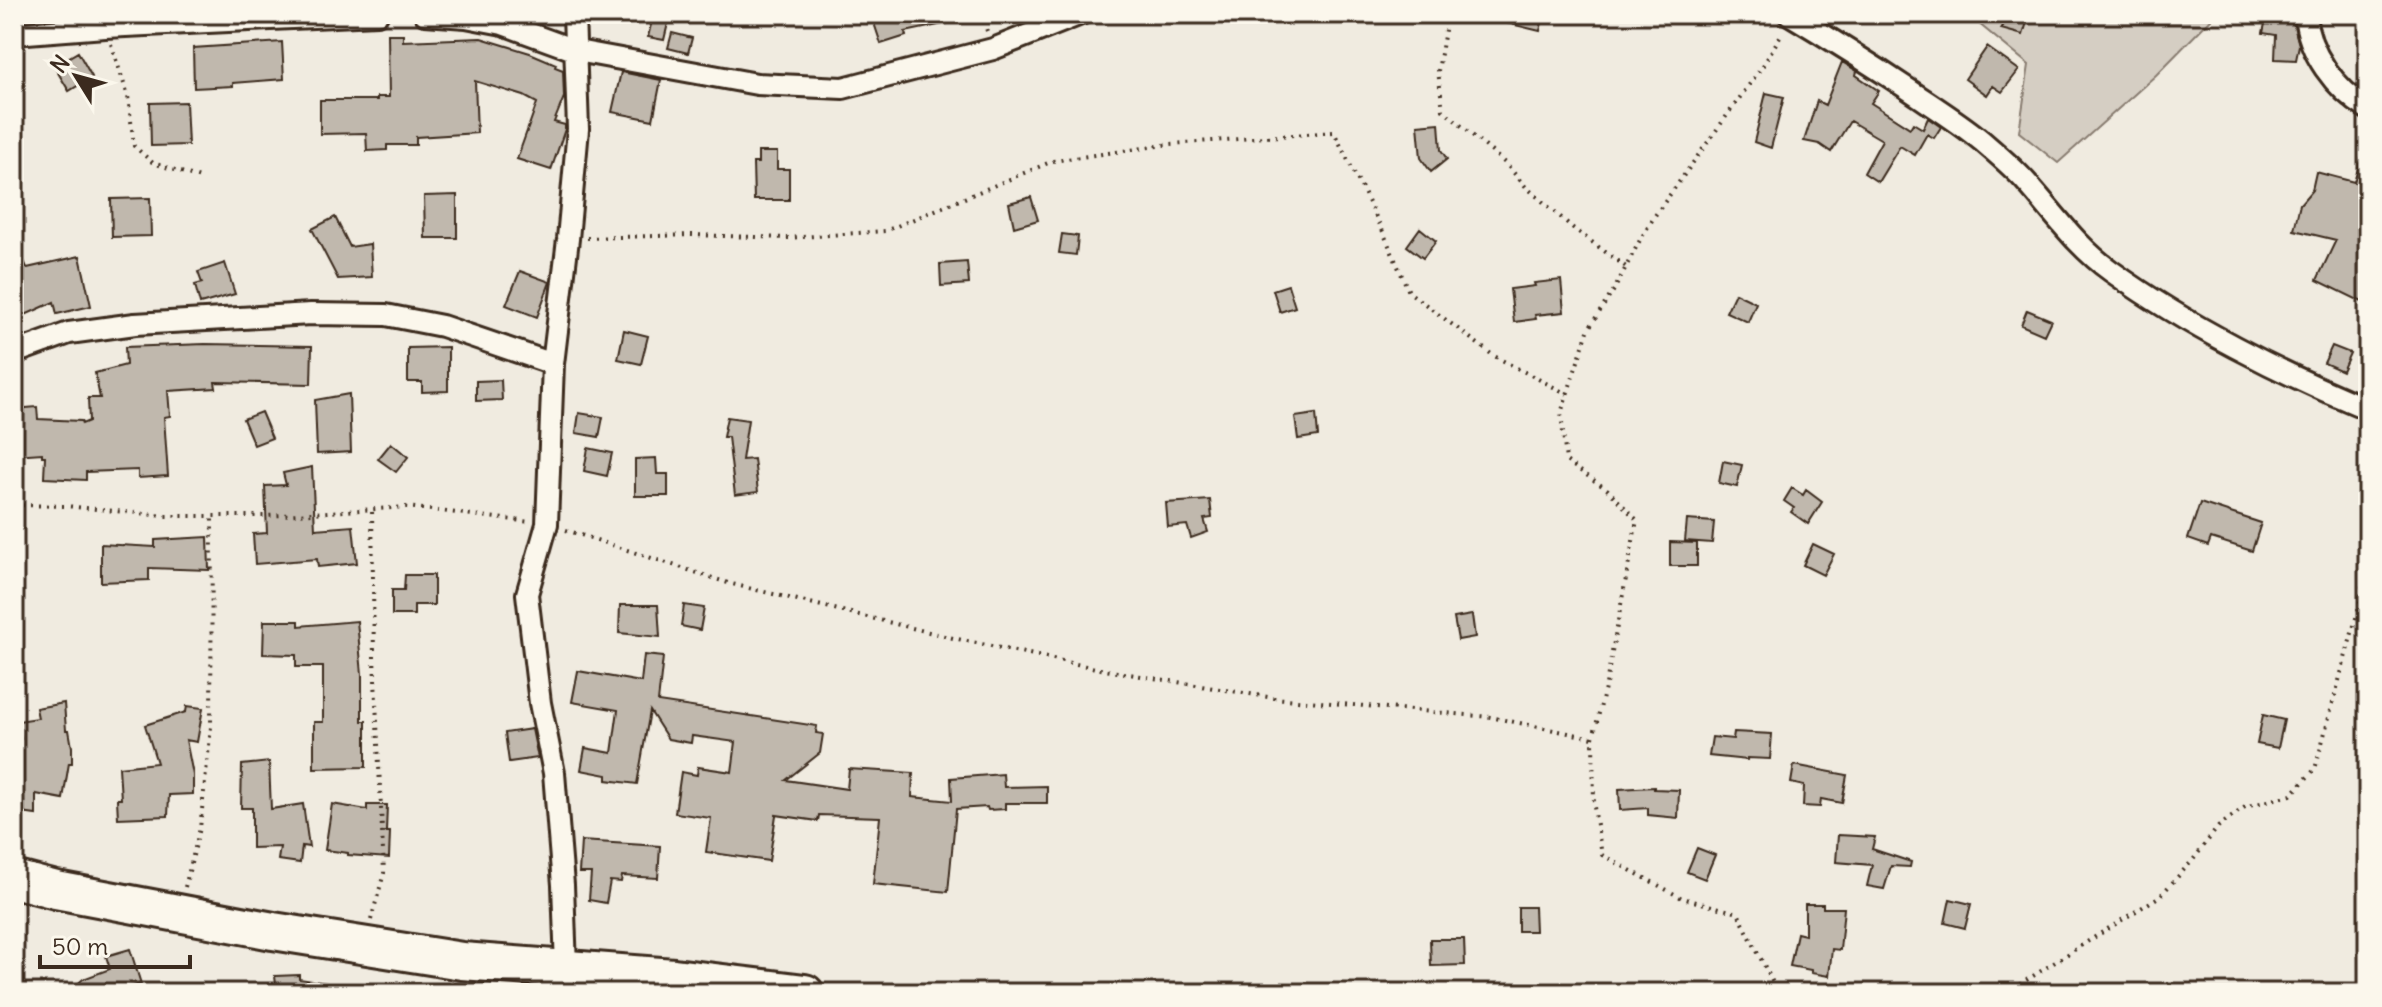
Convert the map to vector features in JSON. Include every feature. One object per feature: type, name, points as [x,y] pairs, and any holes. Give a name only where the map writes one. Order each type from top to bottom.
[{"type":"highway","points":[[14,879],[179,914],[462,961],[674,977],[805,993]]},
{"type":"street","points":[[14,34],[103,20],[377,14]]},
{"type":"street","points":[[425,14],[503,24],[577,51],[757,84],[843,88],[993,49],[1081,14]]},
{"type":"street","points":[[566,968],[554,773],[540,703],[527,594],[547,524],[553,364],[578,129],[574,14]]},
{"type":"street","points":[[2305,14],[2306,29],[2319,59],[2341,88],[2368,109]]},
{"type":"street","points":[[1791,15],[1889,77],[1982,142],[2025,181],[2076,241],[2108,270],[2160,304],[2251,355],[2368,409]]},
{"type":"street","points":[[14,353],[69,333],[135,324],[311,314],[386,315],[442,326],[553,364]]},
{"type":"path","points":[[1444,14],[1446,24],[1438,71],[1443,110],[1573,228],[1626,267]]},
{"type":"path","points":[[1778,993],[1738,913],[1682,898],[1602,855],[1594,807],[1593,738],[1609,672],[1637,520],[1608,490],[1566,461],[1561,413],[1589,328],[1656,214],[1764,64],[1791,15]]},
{"type":"path","points":[[103,20],[128,96],[134,146],[153,163],[200,178]]},
{"type":"path","points":[[568,239],[690,235],[788,238],[885,231],[1053,161],[1171,144],[1334,132],[1409,292],[1494,356],[1567,394]]},
{"type":"path","points":[[14,505],[66,506],[165,516],[266,516],[407,507],[547,524],[728,583],[953,638],[1105,670],[1274,698],[1490,717],[1593,738]]},
{"type":"path","points":[[363,946],[384,873],[374,658],[372,509]]},
{"type":"path","points":[[179,914],[200,828],[211,727],[212,516]]},
{"type":"path","points":[[2006,993],[2160,896],[2218,827],[2245,807],[2291,795],[2315,769],[2359,607],[2368,553]]},
{"type":"shaded area","points":[[1967,14],[2216,14],[2156,75],[2058,163],[2019,132],[2029,65]]},
{"type":"building","points":[[871,14],[957,14],[958,21],[905,32],[906,36],[881,44]]},
{"type":"building","points":[[1495,14],[1544,14],[1540,31],[1494,20]]},
{"type":"building","points":[[2011,14],[2028,19],[2023,35],[2001,29]]},
{"type":"building","points":[[2267,14],[2292,18],[2299,45],[2296,60],[2275,59],[2276,35],[2263,33]]},
{"type":"building","points":[[653,16],[669,19],[664,40],[648,37]]},
{"type":"building","points":[[672,33],[692,38],[688,53],[668,48]]},
{"type":"building","points":[[388,34],[403,34],[403,41],[481,38],[556,64],[555,67],[563,70],[564,97],[554,122],[565,125],[565,129],[551,170],[517,159],[537,103],[475,81],[477,133],[416,137],[416,145],[387,145],[387,150],[367,151],[366,133],[320,134],[320,100],[377,100],[377,97],[389,97]]},
{"type":"building","points":[[282,42],[284,79],[194,88],[193,48]]},
{"type":"building","points":[[1987,47],[2019,70],[2002,92],[1993,86],[1987,95],[1965,79]]},
{"type":"building","points":[[78,52],[92,77],[69,91],[54,66]]},
{"type":"building","points":[[1842,62],[1879,91],[1871,103],[1910,128],[1913,123],[1923,129],[1928,118],[1941,127],[1934,138],[1927,134],[1915,155],[1900,146],[1878,182],[1864,173],[1882,140],[1850,121],[1831,152],[1819,144],[1804,141],[1817,101],[1825,105]]},
{"type":"building","points":[[621,72],[661,80],[653,120],[612,112]]},
{"type":"building","points":[[1766,93],[1784,97],[1771,148],[1754,142]]},
{"type":"building","points":[[186,102],[188,145],[151,146],[150,103]]},
{"type":"building","points":[[1439,123],[1441,150],[1447,159],[1431,172],[1421,158],[1418,125]]},
{"type":"building","points":[[2364,149],[2368,150],[2368,289],[2362,302],[2317,280],[2336,240],[2294,230],[2300,204],[2312,190],[2316,172],[2354,182]]},
{"type":"building","points":[[758,152],[777,152],[777,169],[789,169],[789,200],[754,200],[753,163],[758,163]]},
{"type":"building","points":[[457,195],[457,238],[425,238],[424,196]]},
{"type":"building","points":[[1031,197],[1038,220],[1014,227],[1009,203]]},
{"type":"building","points":[[150,198],[151,236],[112,237],[111,199]]},
{"type":"building","points":[[335,217],[350,247],[370,244],[372,277],[338,279],[312,229]]},
{"type":"building","points":[[1420,228],[1436,241],[1423,258],[1407,246]]},
{"type":"building","points":[[1062,234],[1078,236],[1076,255],[1059,253]]},
{"type":"building","points":[[14,238],[27,268],[80,256],[91,306],[57,314],[54,302],[14,320]]},
{"type":"building","points":[[967,262],[969,284],[941,286],[940,264]]},
{"type":"building","points":[[225,263],[235,294],[200,304],[195,285],[202,283],[198,272]]},
{"type":"building","points":[[520,271],[550,282],[537,317],[506,305]]},
{"type":"building","points":[[1561,280],[1564,312],[1535,315],[1536,319],[1514,322],[1510,289]]},
{"type":"building","points":[[1288,285],[1295,307],[1280,312],[1273,290]]},
{"type":"building","points":[[1735,293],[1756,303],[1748,322],[1726,312]]},
{"type":"building","points":[[2027,310],[2051,320],[2044,335],[2021,325]]},
{"type":"building","points":[[624,330],[648,336],[641,364],[618,359]]},
{"type":"building","points":[[205,344],[312,346],[311,384],[215,382],[216,388],[168,391],[170,416],[164,417],[168,476],[138,478],[138,470],[86,472],[86,480],[44,478],[45,456],[42,453],[14,455],[14,409],[37,407],[38,419],[81,421],[82,424],[89,421],[88,398],[100,398],[95,373],[126,365],[125,347]]},
{"type":"building","points":[[2332,346],[2350,353],[2342,371],[2324,363]]},
{"type":"building","points":[[448,347],[448,391],[422,392],[422,382],[408,382],[408,348]]},
{"type":"building","points":[[501,380],[502,400],[476,401],[476,381]]},
{"type":"building","points":[[349,394],[351,452],[317,454],[315,400]]},
{"type":"building","points":[[261,412],[272,438],[254,445],[243,419]]},
{"type":"building","points":[[579,413],[603,417],[599,437],[576,433]]},
{"type":"building","points":[[1316,414],[1318,436],[1298,439],[1295,417]]},
{"type":"building","points":[[727,417],[748,420],[742,460],[754,459],[758,492],[735,495],[728,437],[723,437]]},
{"type":"building","points":[[391,443],[408,457],[396,472],[378,459]]},
{"type":"building","points":[[588,448],[612,453],[607,476],[584,471]]},
{"type":"building","points":[[656,458],[657,474],[668,474],[668,496],[635,496],[635,459]]},
{"type":"building","points":[[1723,461],[1742,465],[1737,487],[1719,483]]},
{"type":"building","points":[[312,467],[315,529],[353,526],[357,563],[318,567],[317,559],[255,564],[253,534],[267,533],[265,486],[286,485],[283,473]]},
{"type":"building","points":[[1792,488],[1803,495],[1806,490],[1822,502],[1808,524],[1791,512],[1794,508],[1784,501]]},
{"type":"building","points":[[1210,500],[1212,518],[1204,519],[1208,532],[1191,538],[1187,525],[1168,527],[1166,503]]},
{"type":"building","points":[[2200,503],[2261,523],[2252,551],[2211,538],[2208,546],[2188,539]]},
{"type":"building","points":[[1687,520],[1714,522],[1712,543],[1685,541]]},
{"type":"building","points":[[208,537],[209,570],[149,568],[149,580],[101,582],[101,544],[155,547],[155,540]]},
{"type":"building","points":[[1670,542],[1697,543],[1697,566],[1670,566]]},
{"type":"building","points":[[1813,544],[1834,554],[1823,575],[1803,565]]},
{"type":"building","points":[[405,575],[434,575],[434,605],[414,605],[414,615],[392,615],[392,590],[404,590]]},
{"type":"building","points":[[620,605],[658,605],[660,637],[619,633]]},
{"type":"building","points":[[684,605],[704,608],[700,630],[681,626]]},
{"type":"building","points":[[1472,615],[1475,637],[1458,640],[1454,618]]},
{"type":"building","points":[[264,621],[299,621],[299,626],[357,621],[362,721],[366,721],[366,767],[314,768],[314,722],[323,722],[323,667],[296,667],[296,655],[263,654]]},
{"type":"building","points":[[644,655],[663,657],[658,702],[817,726],[816,733],[823,734],[820,753],[786,780],[847,789],[849,769],[913,773],[912,797],[952,801],[951,778],[1003,774],[1004,787],[1047,786],[1047,803],[1005,803],[1005,809],[956,809],[948,892],[873,884],[880,817],[819,815],[818,821],[776,815],[769,861],[706,852],[711,818],[675,813],[681,772],[697,775],[698,767],[732,772],[736,742],[692,736],[691,743],[668,739],[650,711],[637,784],[607,780],[607,775],[581,770],[585,748],[612,753],[618,710],[572,702],[578,671],[641,682]]},
{"type":"building","points":[[64,703],[72,763],[69,763],[63,799],[36,794],[36,815],[14,812],[14,740],[21,739],[18,721],[38,718],[36,708]]},
{"type":"building","points":[[187,706],[203,708],[197,742],[186,740],[193,775],[193,794],[169,795],[168,816],[118,818],[117,799],[121,799],[119,767],[157,763],[145,725],[186,712]]},
{"type":"building","points":[[2263,715],[2284,720],[2278,748],[2257,744]]},
{"type":"building","points":[[532,729],[538,758],[509,762],[505,733]]},
{"type":"building","points":[[1734,732],[1772,734],[1770,759],[1709,756],[1712,737],[1733,739]]},
{"type":"building","points":[[269,762],[271,809],[303,804],[309,847],[302,846],[300,863],[278,860],[280,847],[252,848],[252,808],[241,808],[242,765]]},
{"type":"building","points":[[1794,765],[1847,775],[1842,803],[1821,799],[1820,807],[1803,806],[1804,786],[1791,783]]},
{"type":"building","points":[[1654,787],[1679,790],[1678,818],[1648,815],[1648,808],[1620,810],[1619,789]]},
{"type":"building","points":[[332,804],[367,810],[367,805],[387,805],[389,858],[325,850]]},
{"type":"building","points":[[1838,835],[1875,837],[1872,849],[1911,862],[1910,867],[1891,866],[1884,889],[1867,886],[1872,865],[1836,862]]},
{"type":"building","points":[[581,841],[660,846],[658,878],[622,876],[621,882],[610,881],[606,903],[589,900],[591,873],[579,873]]},
{"type":"building","points":[[1697,848],[1715,855],[1705,879],[1687,872]]},
{"type":"building","points":[[1950,899],[1971,904],[1965,928],[1945,923]]},
{"type":"building","points":[[1805,904],[1844,908],[1840,950],[1832,949],[1829,976],[1790,966],[1797,933],[1805,935]]},
{"type":"building","points":[[1518,907],[1534,907],[1535,931],[1518,931]]},
{"type":"building","points":[[1430,939],[1464,939],[1465,965],[1431,966]]},
{"type":"building","points":[[130,949],[141,984],[105,993],[68,993],[83,979],[110,969],[106,956]]},
{"type":"building","points":[[299,975],[299,979],[328,983],[328,993],[277,993],[275,976]]}]
